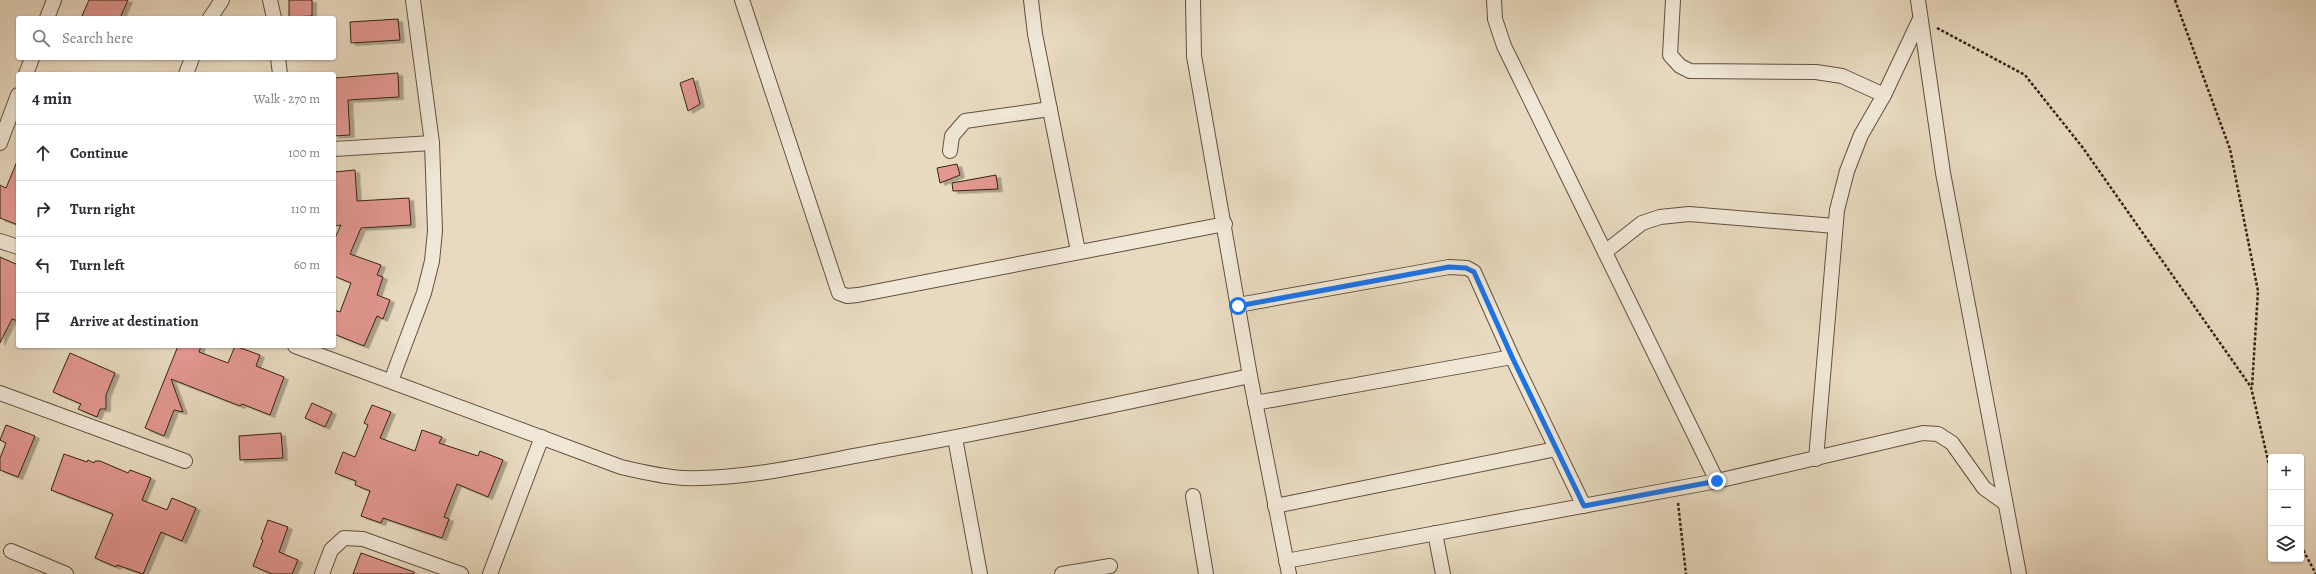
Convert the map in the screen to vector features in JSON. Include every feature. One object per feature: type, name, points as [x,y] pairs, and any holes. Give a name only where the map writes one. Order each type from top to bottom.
[{"type":"street","points":[[48,16],[54,0]]},
{"type":"street","points":[[211,16],[222,0]]},
{"type":"street","points":[[270,0],[274,16]]},
{"type":"street","points":[[391,381],[424,293],[432,261],[435,231],[432,143],[413,0]]},
{"type":"street","points":[[742,0],[839,293],[847,296],[858,295],[1078,251],[1225,224]]},
{"type":"street","points":[[1030,0],[1035,34],[1078,251]]},
{"type":"street","points":[[1193,0],[1194,56],[1225,224],[1250,376],[1287,567],[1435,533],[1717,481],[1923,433],[1938,434],[1952,443],[1984,488],[2005,503]]},
{"type":"street","points":[[1494,0],[1495,20],[1504,46],[1717,481]]},
{"type":"street","points":[[1673,0],[1670,55],[1680,66],[1690,70],[1816,72],[1842,76],[1884,95]]},
{"type":"street","points":[[1918,0],[1943,173],[2019,574]]},
{"type":"street","points":[[1816,459],[1837,210],[1847,171],[1861,135],[1884,95],[1920,19]]},
{"type":"street","points":[[27,72],[31,60]]},
{"type":"street","points":[[187,72],[191,60]]},
{"type":"street","points":[[278,60],[280,72]]},
{"type":"street","points":[[0,143],[16,100]]},
{"type":"street","points":[[950,151],[952,136],[965,121],[1050,109]]},
{"type":"street","points":[[336,149],[432,143]]},
{"type":"street","points":[[1605,252],[1642,223],[1660,217],[1689,214],[1835,226]]},
{"type":"street","points":[[0,241],[16,246]]},
{"type":"street","points":[[1238,306],[1449,267],[1466,268],[1474,272],[1512,357],[1584,506]]},
{"type":"street","points":[[300,348],[621,467],[657,475],[684,478],[714,477],[775,470],[955,438],[1250,376]]},
{"type":"street","points":[[1255,403],[1512,357]]},
{"type":"street","points":[[0,393],[185,461]]},
{"type":"street","points":[[490,574],[542,438]]},
{"type":"street","points":[[955,438],[980,574]]},
{"type":"street","points":[[1275,506],[1556,449]]},
{"type":"street","points":[[1193,496],[1206,574]]},
{"type":"street","points":[[1435,533],[1443,574]]},
{"type":"street","points":[[322,574],[332,550],[344,538],[363,539],[461,574]]},
{"type":"street","points":[[11,551],[66,574]]},
{"type":"street","points":[[1062,574],[1110,566]]},
{"type":"path","points":[[2175,0],[2230,148],[2258,291],[2252,387],[2268,459]]},
{"type":"path","points":[[1920,19],[2025,75],[2083,148],[2252,387]]},
{"type":"path","points":[[1677,488],[1686,574]]},
{"type":"path","points":[[2304,552],[2316,574]]},
{"type":"building","points":[[89,0],[128,0],[121,16],[82,16]]},
{"type":"building","points":[[289,0],[312,0],[312,16],[289,16]]},
{"type":"building","points":[[398,19],[400,40],[351,43],[350,22]]},
{"type":"building","points":[[398,73],[399,97],[348,100],[350,135],[336,136],[336,78]]},
{"type":"building","points":[[693,78],[700,104],[688,111],[680,83]]},
{"type":"building","points":[[16,164],[16,224],[0,218],[0,185],[6,188]]},
{"type":"building","points":[[957,164],[960,175],[940,183],[937,168]]},
{"type":"building","points":[[355,170],[357,201],[409,198],[411,225],[361,228],[350,254],[381,265],[377,275],[383,277],[377,295],[390,300],[383,319],[377,316],[364,346],[336,335],[336,311],[340,312],[351,283],[336,277],[336,236],[341,225],[336,226],[336,172]]},
{"type":"building","points":[[996,175],[998,189],[953,191],[952,183]]},
{"type":"building","points":[[0,257],[16,264],[16,320],[12,319],[0,343]]},
{"type":"building","points":[[177,348],[200,348],[199,352],[228,363],[234,348],[241,348],[260,355],[256,366],[284,377],[270,415],[242,404],[240,406],[171,379],[183,412],[174,410],[164,436],[145,428]]},
{"type":"building","points":[[70,353],[115,373],[106,395],[106,409],[100,409],[97,417],[78,409],[81,404],[53,392]]},
{"type":"building","points":[[312,403],[332,412],[325,427],[305,418]]},
{"type":"building","points":[[372,405],[391,412],[380,438],[415,451],[422,430],[442,437],[439,443],[478,456],[480,451],[503,460],[488,497],[457,484],[444,517],[449,519],[442,538],[383,518],[381,523],[361,516],[370,491],[355,485],[356,481],[335,473],[343,452],[355,457],[368,425],[364,423]]},
{"type":"building","points":[[6,425],[35,436],[18,477],[0,470],[0,458],[6,443],[0,440]]},
{"type":"building","points":[[281,433],[283,458],[240,460],[239,436]]},
{"type":"building","points":[[64,454],[87,462],[88,460],[94,463],[95,461],[100,461],[128,473],[130,470],[151,478],[142,500],[167,510],[172,498],[196,508],[182,541],[161,532],[143,574],[117,565],[116,567],[95,558],[113,514],[51,490]]},
{"type":"building","points":[[268,520],[288,527],[279,552],[298,560],[292,574],[272,574],[253,566],[263,540],[261,539]]},
{"type":"building","points":[[361,553],[414,572],[414,574],[353,574]]},
{"type":"route","points":[[1238,306],[1449,267],[1466,268],[1474,272],[1512,357],[1584,506],[1717,481]]}]
